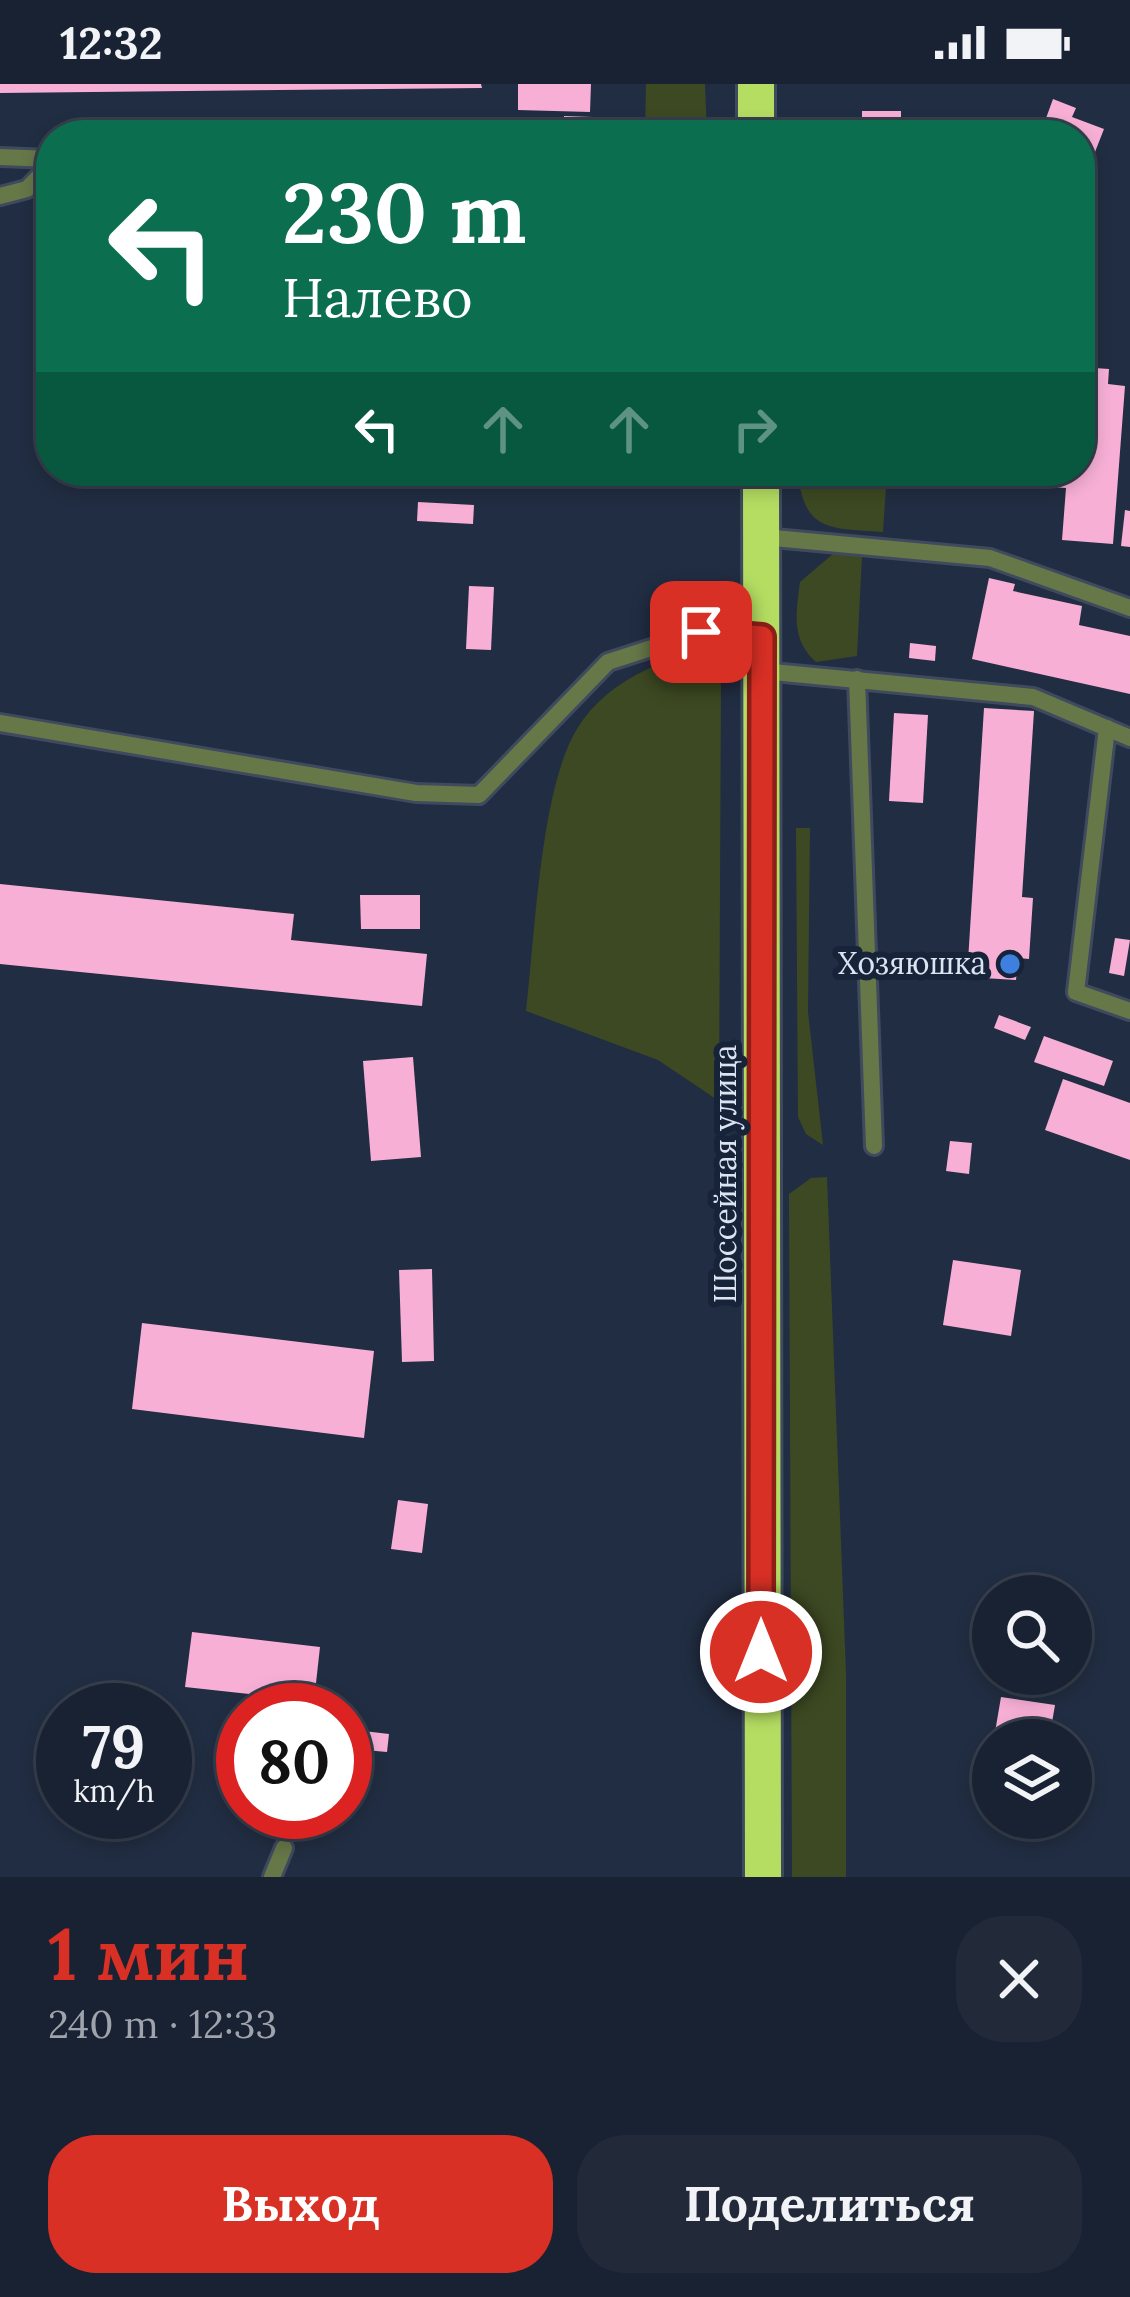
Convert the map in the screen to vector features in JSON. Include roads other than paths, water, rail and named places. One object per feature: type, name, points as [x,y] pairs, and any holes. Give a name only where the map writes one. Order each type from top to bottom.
[{"type":"highway","points":[[756,84],[756,120]]},
{"type":"highway","name":"Шоссейная улица","points":[[761,486],[763,1877]]},
{"type":"lane","points":[[0,157],[36,160]]},
{"type":"lane","points":[[0,196],[27,189],[36,178]]},
{"type":"lane","points":[[763,538],[990,558],[1130,608]]},
{"type":"lane","points":[[0,723],[416,794],[479,795],[608,662],[701,632],[857,679],[1034,698],[1130,738]]},
{"type":"lane","points":[[857,679],[874,1146]]},
{"type":"lane","points":[[1107,728],[1076,992],[1130,1011]]},
{"type":"lane","points":[[272,1877],[284,1848]]},
{"type":"place","name":"Хозяюшка","points":[[1010,964]]}]
